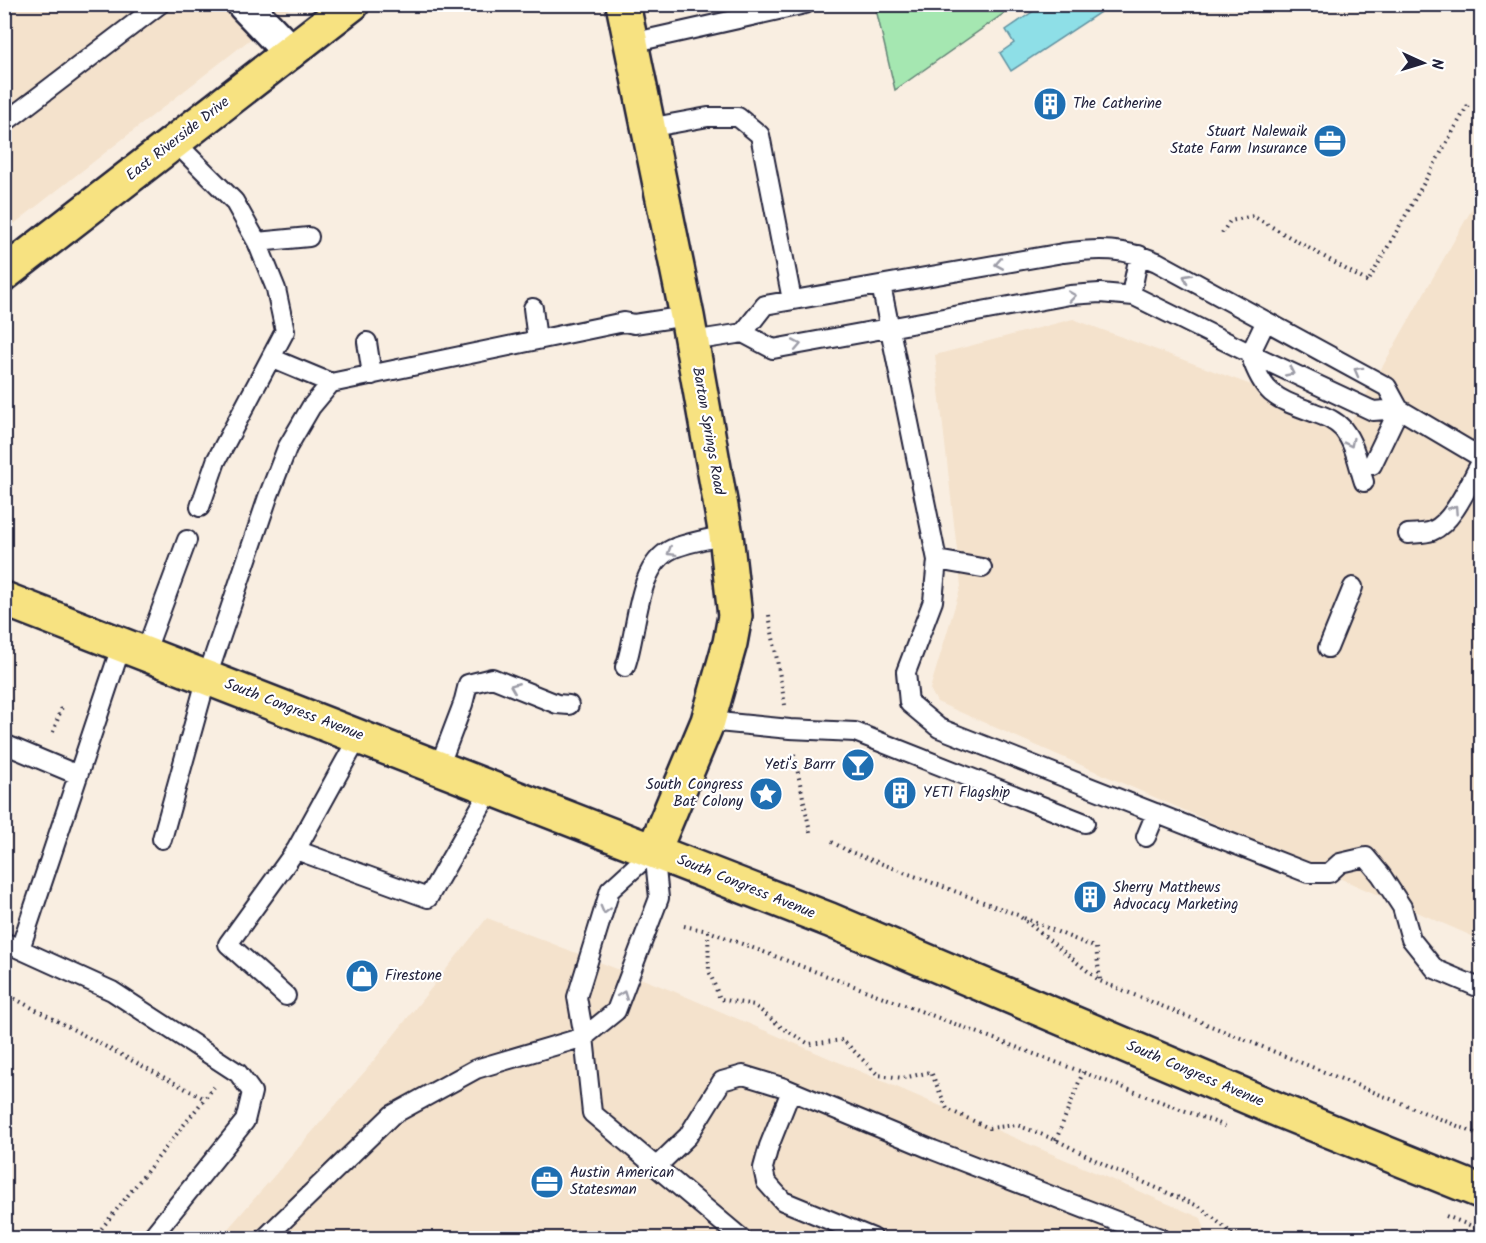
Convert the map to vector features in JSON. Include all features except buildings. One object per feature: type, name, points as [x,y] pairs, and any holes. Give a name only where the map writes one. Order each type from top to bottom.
[{"type":"main road","name":"East Riverside Drive","points":[[4,274],[352,4]]},
{"type":"main road","name":"Barton Springs Road","points":[[623,4],[689,328],[726,535],[735,616],[730,643],[708,722],[654,850]]},
{"type":"main road","name":"South Congress Avenue","points":[[4,598],[830,920],[1281,1111],[1482,1192]]},
{"type":"street","points":[[244,4],[290,52]]},
{"type":"lane","points":[[4,123],[160,4]]},
{"type":"lane","points":[[631,43],[805,4]]},
{"type":"lane","points":[[648,128],[708,117],[738,117],[760,135],[792,300]]},
{"type":"lane","points":[[176,142],[234,201],[257,242],[276,289],[285,332],[216,462],[200,507]]},
{"type":"lane","points":[[257,242],[309,237]]},
{"type":"lane","points":[[743,333],[765,305],[1091,249],[1115,250],[1139,255],[1157,262],[1387,387],[1399,409],[1482,459],[1454,511],[1439,527],[1429,532],[1408,534]]},
{"type":"lane","points":[[1131,295],[1139,255]]},
{"type":"lane","points":[[880,285],[937,560],[933,601],[906,672],[909,703],[939,728],[1308,873],[1329,873],[1340,863],[1366,857],[1381,875],[1402,908],[1411,939],[1435,969],[1482,989]]},
{"type":"lane","points":[[271,358],[331,383],[624,322],[743,333],[772,349],[1070,295],[1100,293],[1131,295],[1250,354],[1374,411],[1399,409]]},
{"type":"lane","points":[[533,309],[537,340]]},
{"type":"lane","points":[[1266,321],[1250,354],[1264,387],[1278,399],[1329,418],[1345,431],[1368,473],[1399,409]]},
{"type":"lane","points":[[367,342],[372,375]]},
{"type":"lane","points":[[162,839],[207,677],[287,448],[311,407],[331,383]]},
{"type":"lane","points":[[625,668],[641,594],[655,564],[670,550],[726,535]]},
{"type":"lane","points":[[150,1239],[245,1121],[252,1092],[238,1073],[112,991],[12,946],[78,775],[133,648],[187,540]]},
{"type":"lane","points":[[937,560],[982,568]]},
{"type":"lane","points":[[1328,648],[1353,587]]},
{"type":"lane","points":[[439,767],[468,684],[492,678],[556,704],[569,705]]},
{"type":"lane","points":[[708,722],[855,732],[1085,824]]},
{"type":"lane","points":[[286,996],[228,944],[297,850],[359,736]]},
{"type":"lane","points":[[4,744],[78,775]]},
{"type":"lane","points":[[297,850],[428,898],[492,788]]},
{"type":"lane","points":[[1146,837],[1156,813]]},
{"type":"lane","points":[[654,850],[610,890],[577,997],[585,1037],[592,1113],[741,1239]]},
{"type":"lane","points":[[265,1239],[392,1115],[476,1069],[585,1037],[616,1011],[659,898],[654,850]]},
{"type":"lane","points":[[656,1167],[688,1136],[722,1082],[743,1075],[791,1091],[933,1150],[1160,1239]]},
{"type":"lane","points":[[791,1091],[769,1146],[763,1168],[766,1182],[783,1201],[873,1239]]},
{"type":"path","points":[[1222,233],[1230,221],[1253,216],[1368,282],[1469,102]]},
{"type":"path","points":[[769,610],[811,836]]},
{"type":"path","points":[[53,732],[62,707]]},
{"type":"path","points":[[832,842],[848,851],[1018,915],[1096,948],[1100,981]]},
{"type":"path","points":[[1018,915],[1100,981],[1482,1136]]},
{"type":"path","points":[[684,926],[708,931],[1235,1130]]},
{"type":"path","points":[[708,931],[709,971],[720,999],[754,1005],[781,1027],[810,1044],[843,1040],[878,1075],[903,1078],[931,1072],[946,1109],[989,1128],[1017,1125],[1056,1140],[1109,1167],[1200,1207],[1235,1236],[1262,1239]]},
{"type":"path","points":[[4,993],[205,1099]]},
{"type":"path","points":[[94,1239],[230,1068]]},
{"type":"path","points":[[1056,1140],[1083,1072]]},
{"type":"shaded area","points":[[5,5],[294,5],[5,231]]},
{"type":"shaded area","points":[[1481,193],[1481,940],[937,702],[930,689],[961,586],[935,355],[1073,319],[1351,422]]},
{"type":"shaded area","points":[[487,918],[673,991],[1201,1218],[1208,1238],[220,1238],[367,1069]]},
{"type":"green space","points":[[1006,4],[1010,9],[895,90],[875,5]]},
{"type":"water","points":[[1044,4],[1111,5],[1011,71],[1000,53],[1014,43],[1006,30]]},
{"type":"place","name":"The Catherine","points":[[1050,104]]},
{"type":"place","name":"Stuart Nalewaik State Farm Insurance","points":[[1330,141]]},
{"type":"place","name":"Yeti's Barrr","points":[[858,765]]},
{"type":"place","name":"YETI Flagship","points":[[900,793]]},
{"type":"place","name":"South Congress Bat Colony","points":[[766,794]]},
{"type":"place","name":"Sherry Matthews Advocacy Marketing","points":[[1090,897]]},
{"type":"place","name":"Firestone","points":[[362,976]]},
{"type":"place","name":"Austin American Statesman","points":[[547,1182]]}]
